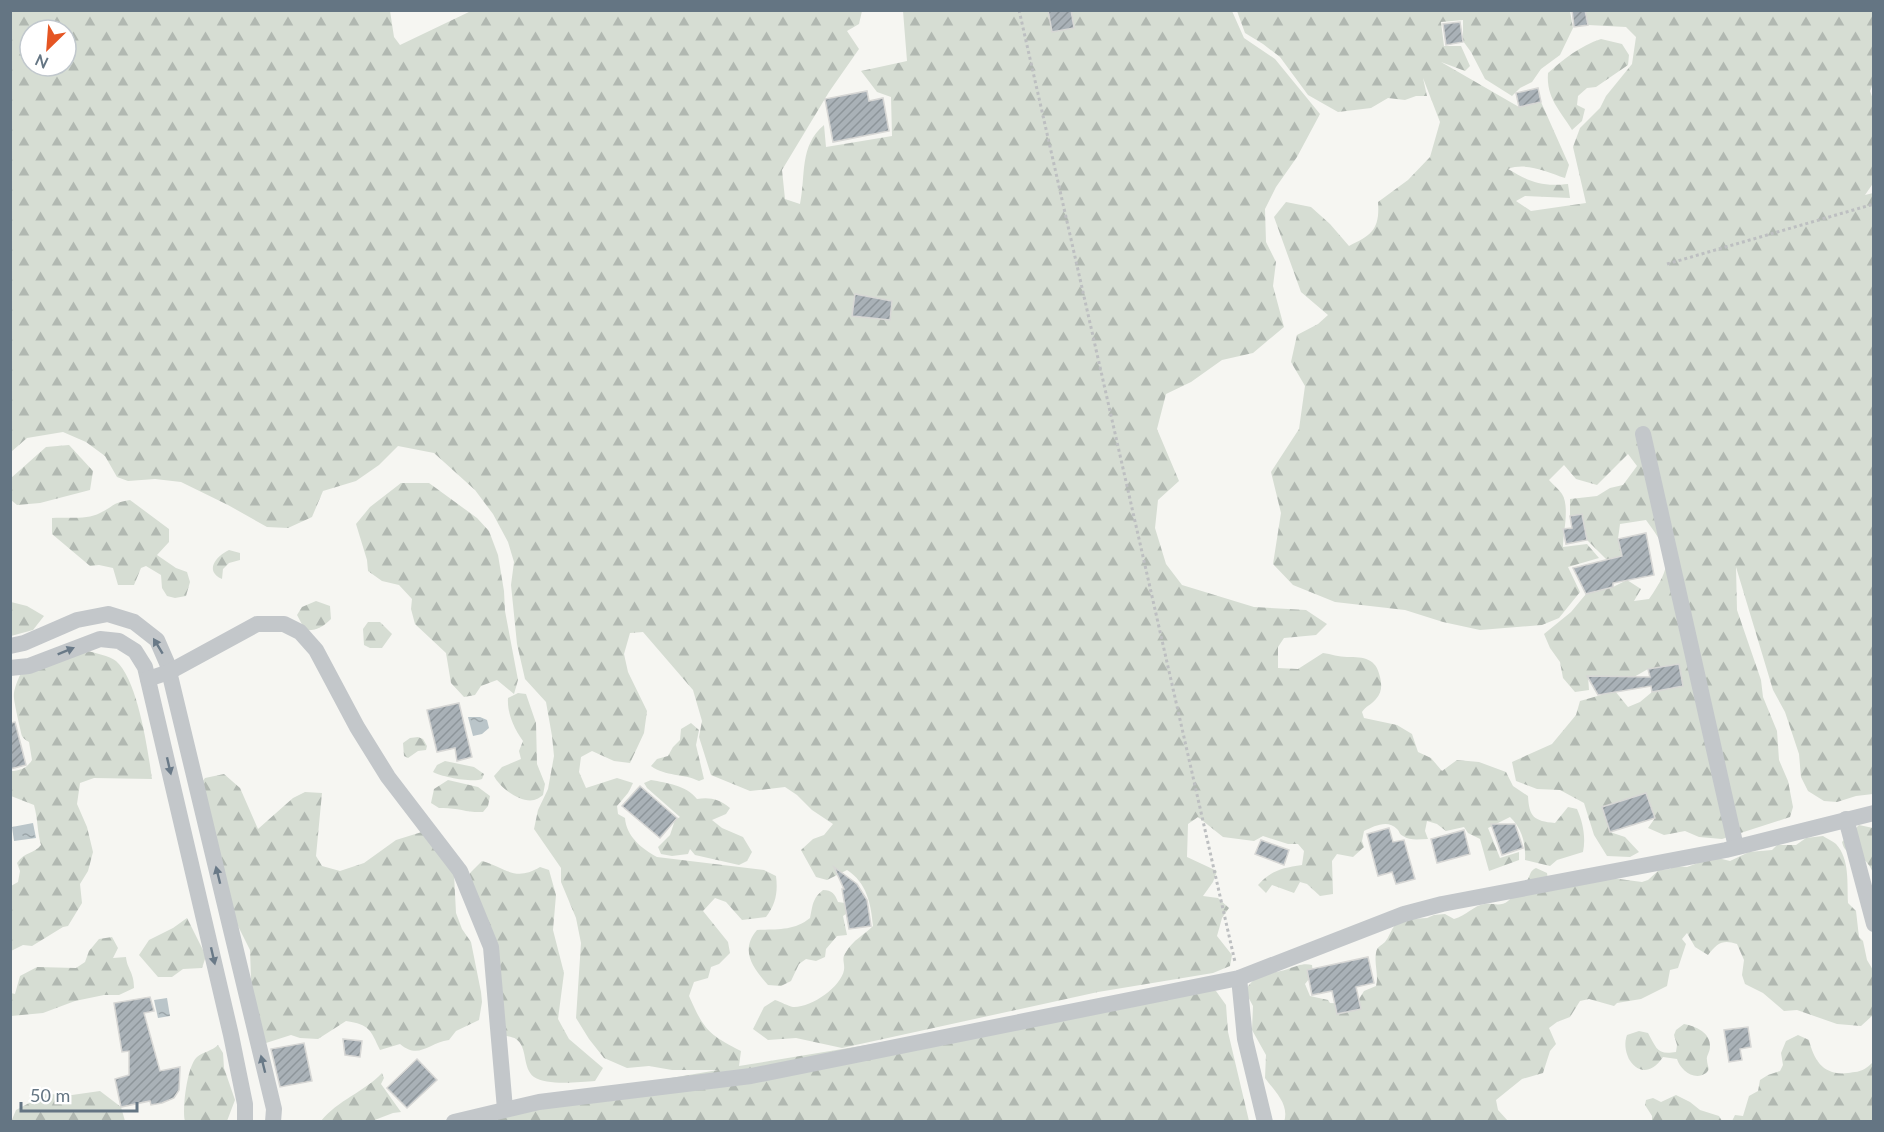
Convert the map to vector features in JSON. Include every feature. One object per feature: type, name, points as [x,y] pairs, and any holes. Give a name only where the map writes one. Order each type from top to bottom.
[{"type":"street","points":[[1643,434],[1736,847]]},
{"type":"street","points":[[10,646],[24,643],[77,620],[108,614],[134,622],[157,640],[169,672],[274,1109],[273,1122]]},
{"type":"street","points":[[148,679],[169,672],[257,624],[284,624],[300,632],[316,650],[357,727],[388,777],[460,871],[491,947],[505,1109]]},
{"type":"street","points":[[10,668],[29,666],[100,639],[119,641],[135,651],[145,668],[231,1035],[245,1104],[245,1122]]},
{"type":"street","points":[[454,1122],[539,1102],[751,1076],[1239,978],[1404,914],[1442,904],[1736,847],[1874,813]]},
{"type":"street","points":[[1846,819],[1874,924]]},
{"type":"street","points":[[1239,978],[1245,1039],[1265,1122]]},
{"type":"path","points":[[1019,10],[1239,978]]},
{"type":"path","points":[[1667,264],[1874,204]]},
{"type":"green space","points":[[11,11],[390,11],[394,37],[400,45],[471,11],[862,11],[859,24],[847,31],[859,49],[829,92],[782,170],[785,199],[800,204],[807,152],[816,133],[824,125],[826,147],[892,136],[891,97],[877,92],[861,71],[907,61],[903,11],[1232,11],[1244,38],[1275,59],[1320,114],[1265,209],[1266,242],[1276,262],[1273,286],[1284,327],[1253,353],[1222,360],[1191,382],[1166,394],[1157,429],[1179,481],[1158,500],[1155,528],[1166,564],[1182,585],[1254,607],[1306,610],[1327,624],[1316,635],[1284,638],[1278,647],[1278,668],[1298,669],[1323,653],[1341,657],[1359,657],[1372,662],[1378,671],[1381,688],[1376,699],[1362,712],[1364,718],[1397,725],[1412,734],[1418,752],[1431,758],[1442,771],[1457,760],[1479,762],[1506,772],[1513,786],[1528,796],[1531,813],[1537,819],[1555,823],[1568,807],[1577,809],[1583,830],[1583,852],[1557,860],[1550,866],[1525,860],[1522,837],[1518,826],[1510,817],[1488,828],[1500,858],[1519,852],[1519,860],[1489,871],[1480,839],[1468,833],[1464,827],[1446,831],[1437,824],[1427,821],[1425,831],[1428,839],[1409,839],[1393,826],[1381,824],[1364,831],[1362,841],[1364,847],[1353,857],[1337,854],[1332,861],[1333,894],[1320,896],[1307,884],[1300,882],[1294,893],[1272,885],[1266,893],[1258,885],[1268,876],[1283,869],[1302,865],[1304,851],[1298,844],[1288,844],[1263,836],[1254,841],[1223,837],[1198,817],[1188,824],[1187,857],[1217,871],[1213,882],[1203,896],[1218,898],[1229,908],[1222,918],[1217,936],[1232,955],[1230,966],[1213,973],[1098,992],[842,1048],[796,1038],[768,1040],[753,1029],[764,1007],[775,1000],[793,1007],[808,1004],[824,995],[842,977],[843,959],[846,952],[873,926],[867,895],[859,881],[847,870],[827,880],[816,877],[801,850],[813,839],[824,835],[833,824],[812,810],[797,795],[785,787],[750,791],[711,775],[699,737],[702,721],[693,690],[643,632],[630,633],[624,654],[628,672],[647,711],[644,733],[630,763],[614,761],[592,751],[581,757],[579,772],[586,788],[617,778],[633,783],[617,806],[618,814],[625,818],[628,831],[636,841],[657,857],[764,870],[776,876],[776,898],[766,917],[742,920],[726,902],[715,898],[703,911],[728,942],[730,953],[719,964],[711,967],[708,978],[694,982],[689,996],[708,1030],[741,1051],[739,1066],[1207,989],[1216,991],[1226,1005],[1228,1032],[1249,1121],[447,1121],[500,1107],[718,1070],[672,1070],[649,1066],[627,1068],[604,1058],[576,1018],[581,943],[576,918],[561,882],[561,868],[534,829],[538,810],[548,789],[554,756],[552,736],[546,702],[525,679],[517,644],[511,585],[514,562],[508,542],[493,514],[475,490],[434,453],[398,446],[379,465],[356,481],[323,491],[312,517],[288,528],[267,527],[181,482],[155,479],[128,481],[117,477],[105,456],[86,442],[63,432],[27,438],[11,452]]},
{"type":"green space","points":[[1237,11],[1570,11],[1573,28],[1560,55],[1541,69],[1532,82],[1520,88],[1512,96],[1485,79],[1463,41],[1463,20],[1441,22],[1444,46],[1461,46],[1470,66],[1465,71],[1441,62],[1519,107],[1541,102],[1569,165],[1565,178],[1530,167],[1508,169],[1536,182],[1550,185],[1568,184],[1570,198],[1525,196],[1516,201],[1531,211],[1586,203],[1573,147],[1580,128],[1600,108],[1606,96],[1632,64],[1636,37],[1626,27],[1588,25],[1585,11],[1873,11],[1874,82],[1870,91],[1874,102],[1874,182],[1865,195],[1873,193],[1873,794],[1837,802],[1824,801],[1808,791],[1801,777],[1799,754],[1785,712],[1773,690],[1736,567],[1737,610],[1761,680],[1763,697],[1777,731],[1779,760],[1788,781],[1793,807],[1790,817],[1722,839],[1699,837],[1685,831],[1664,835],[1648,828],[1655,818],[1646,793],[1602,807],[1610,832],[1625,837],[1639,852],[1630,857],[1607,856],[1594,835],[1584,803],[1560,790],[1537,789],[1516,781],[1512,762],[1552,744],[1576,715],[1580,701],[1615,691],[1628,707],[1640,702],[1652,692],[1683,686],[1678,664],[1648,669],[1634,677],[1588,676],[1589,690],[1575,692],[1563,678],[1560,662],[1544,634],[1571,612],[1586,594],[1613,587],[1627,580],[1641,589],[1634,601],[1649,599],[1663,576],[1666,567],[1665,550],[1646,520],[1620,524],[1618,539],[1624,566],[1609,569],[1607,560],[1587,540],[1582,514],[1570,516],[1570,499],[1597,496],[1610,488],[1623,485],[1637,466],[1628,454],[1597,485],[1576,479],[1564,465],[1549,480],[1561,492],[1566,505],[1563,547],[1587,544],[1599,558],[1568,567],[1580,592],[1559,618],[1542,625],[1480,630],[1443,622],[1405,610],[1335,602],[1293,585],[1273,564],[1281,513],[1271,472],[1299,429],[1305,386],[1291,362],[1297,335],[1318,324],[1328,315],[1301,292],[1274,217],[1286,202],[1311,207],[1349,246],[1357,242],[1369,234],[1376,225],[1378,202],[1408,180],[1430,157],[1440,122],[1423,78],[1427,96],[1416,96],[1405,100],[1388,98],[1371,108],[1338,112],[1308,95],[1280,57],[1245,33]]},
{"type":"green space","points":[[1601,39],[1622,44],[1629,55],[1628,65],[1596,87],[1587,88],[1578,96],[1577,105],[1585,109],[1582,121],[1572,130],[1549,90],[1548,73],[1573,53]]},
{"type":"green space","points":[[69,445],[93,471],[90,490],[40,503],[17,505],[11,500],[11,478],[46,447]]},
{"type":"green space","points":[[401,483],[429,483],[477,518],[489,531],[498,555],[505,611],[518,680],[514,694],[497,680],[481,686],[475,695],[464,697],[451,683],[446,653],[415,624],[411,609],[412,599],[399,585],[382,581],[368,571],[356,524],[370,507]]},
{"type":"green space","points":[[130,500],[169,529],[169,542],[157,555],[176,568],[187,572],[190,582],[186,596],[175,598],[167,596],[162,588],[161,575],[146,566],[141,568],[134,585],[118,585],[113,568],[90,566],[52,534],[52,518],[89,517]]},
{"type":"green space","points":[[229,550],[240,553],[240,560],[229,563],[223,569],[222,579],[217,576],[213,568],[216,560]]},
{"type":"green space","points":[[316,601],[330,606],[331,619],[319,628],[305,630],[297,615],[302,607]]},
{"type":"green space","points":[[11,602],[27,606],[44,616],[33,630],[11,636]]},
{"type":"green space","points":[[368,622],[380,622],[392,634],[382,648],[370,648],[364,645],[363,629]]},
{"type":"green space","points":[[85,650],[113,659],[124,670],[141,717],[152,779],[94,778],[80,783],[77,804],[87,827],[93,852],[88,871],[80,884],[82,903],[68,926],[32,946],[23,945],[11,951],[11,886],[18,882],[20,871],[17,863],[41,845],[34,805],[11,796],[11,771],[23,768],[32,760],[29,742],[21,734],[14,701],[15,689],[20,675]]},
{"type":"green space","points":[[518,693],[526,694],[536,723],[537,764],[545,784],[543,795],[534,800],[523,799],[511,794],[494,776],[502,767],[521,759],[519,751],[523,741],[512,721],[508,704],[508,698]]},
{"type":"green space","points":[[691,723],[699,730],[696,745],[704,779],[699,781],[663,772],[651,766],[657,759],[668,756],[680,740],[681,729]]},
{"type":"green space","points":[[410,738],[423,739],[427,746],[426,750],[418,751],[408,758],[404,756],[403,743]]},
{"type":"green space","points":[[445,761],[474,767],[484,774],[482,779],[457,779],[433,772],[437,765]]},
{"type":"green space","points":[[224,774],[240,788],[258,829],[293,798],[305,792],[322,793],[316,856],[322,866],[340,871],[364,863],[396,840],[425,831],[454,874],[456,913],[462,929],[471,942],[481,992],[479,1020],[456,1031],[449,1040],[418,1051],[407,1049],[400,1044],[380,1050],[374,1037],[365,1026],[346,1021],[318,1039],[291,1035],[266,1043],[252,1007],[250,950],[233,916],[198,788],[205,778]]},
{"type":"green space","points":[[448,780],[478,787],[490,796],[488,806],[483,812],[477,812],[439,808],[431,803],[434,789]]},
{"type":"green space","points":[[651,780],[676,785],[693,794],[697,799],[714,799],[730,808],[726,814],[712,820],[722,828],[743,837],[752,852],[747,861],[739,865],[695,855],[690,849],[688,854],[672,856],[661,854],[658,847],[670,835],[675,820],[680,817],[647,788],[644,783]]},
{"type":"green space","points":[[1859,825],[1873,828],[1873,873],[1866,862],[1847,851],[1843,846],[1842,842]]},
{"type":"green space","points":[[1823,836],[1836,844],[1844,857],[1848,903],[1856,911],[1859,937],[1863,941],[1867,960],[1873,970],[1874,1013],[1861,1026],[1837,1024],[1797,1010],[1784,1011],[1763,993],[1745,984],[1742,975],[1744,960],[1737,944],[1721,943],[1708,955],[1695,947],[1687,933],[1682,939],[1686,944],[1678,968],[1670,970],[1667,986],[1641,999],[1617,1003],[1614,1006],[1589,999],[1580,1001],[1570,1017],[1549,1028],[1556,1044],[1550,1051],[1543,1073],[1522,1079],[1496,1100],[1498,1110],[1508,1121],[1284,1122],[1283,1104],[1265,1078],[1266,1055],[1252,1030],[1253,1006],[1245,991],[1259,976],[1300,965],[1312,965],[1313,974],[1305,984],[1310,996],[1328,1000],[1330,1003],[1356,1004],[1364,991],[1376,986],[1378,947],[1385,942],[1395,925],[1411,919],[1434,915],[1445,914],[1454,919],[1481,905],[1505,903],[1521,888],[1536,868],[1547,873],[1548,880],[1604,877],[1642,882],[1648,880],[1659,870],[1670,869],[1673,866],[1687,867],[1714,857],[1730,861],[1749,852],[1772,850],[1777,845],[1796,845],[1806,838]]},
{"type":"green space","points":[[482,861],[517,874],[540,867],[549,870],[556,895],[553,930],[564,973],[558,1019],[569,1039],[603,1068],[595,1081],[573,1083],[540,1080],[530,1073],[520,1043],[515,1038],[502,1035],[494,970],[463,884]]},
{"type":"green space","points":[[823,890],[833,893],[838,902],[845,903],[849,912],[843,916],[847,935],[837,936],[826,949],[825,957],[816,961],[806,959],[799,964],[791,981],[781,986],[768,985],[757,972],[750,958],[749,945],[752,937],[757,930],[785,928],[804,922],[810,918],[815,899]]},
{"type":"green space","points":[[187,918],[206,956],[202,968],[183,969],[172,977],[158,977],[139,955],[149,940]]},
{"type":"green space","points":[[112,937],[118,948],[113,958],[126,957],[134,988],[119,995],[104,995],[75,1001],[43,1013],[11,1016],[11,993],[15,994],[20,976],[37,967],[76,968],[85,962],[89,951],[99,939]]},
{"type":"green space","points":[[1684,1024],[1698,1028],[1710,1042],[1707,1058],[1709,1069],[1706,1073],[1692,1075],[1681,1067],[1677,1059],[1663,1057],[1655,1066],[1647,1070],[1634,1066],[1626,1052],[1627,1035],[1639,1031],[1648,1033],[1658,1050],[1665,1053],[1676,1052],[1677,1045],[1674,1035],[1676,1030]]},
{"type":"green space","points":[[1798,1035],[1809,1040],[1821,1066],[1832,1072],[1860,1071],[1873,1062],[1873,1121],[1732,1121],[1735,1115],[1743,1116],[1749,1096],[1758,1091],[1760,1080],[1780,1071],[1783,1065],[1781,1053],[1786,1041]]},
{"type":"green space","points":[[218,1045],[223,1053],[224,1068],[235,1100],[227,1121],[185,1121],[186,1088],[193,1062],[199,1055]]},
{"type":"green space","points":[[382,1073],[384,1078],[381,1084],[401,1112],[372,1121],[321,1121],[335,1107]]},
{"type":"green space","points":[[100,1091],[121,1107],[125,1121],[11,1122],[16,1110],[46,1094],[72,1095]]},
{"type":"green space","points":[[1676,1095],[1700,1110],[1719,1116],[1722,1121],[1652,1121],[1652,1116],[1645,1105],[1646,1100],[1653,1098],[1661,1102]]},
{"type":"water","points":[[468,717],[480,717],[487,720],[489,728],[482,734],[473,736]]},
{"type":"water","points":[[33,823],[36,838],[14,841],[12,827]]},
{"type":"water","points":[[167,998],[170,1016],[158,1018],[154,1000]]},
{"type":"building","points":[[1048,10],[1071,10],[1074,28],[1052,32]]},
{"type":"building","points":[[1572,10],[1585,10],[1588,25],[1574,27]]},
{"type":"building","points":[[1460,22],[1463,42],[1446,45],[1443,24]]},
{"type":"building","points":[[1538,88],[1541,102],[1519,107],[1516,93]]},
{"type":"building","points":[[867,91],[869,101],[883,98],[889,131],[833,142],[825,99]]},
{"type":"building","points":[[855,294],[892,301],[890,320],[852,316]]},
{"type":"building","points":[[1582,514],[1587,540],[1566,544],[1563,529],[1572,528],[1570,516]]},
{"type":"building","points":[[1646,533],[1654,575],[1613,583],[1613,587],[1586,594],[1573,568],[1622,556],[1618,539]]},
{"type":"building","points":[[1679,664],[1683,686],[1652,692],[1651,686],[1598,695],[1587,676],[1650,677],[1648,669]]},
{"type":"building","points":[[459,703],[472,757],[457,761],[455,748],[437,752],[427,710]]},
{"type":"building","points":[[15,722],[26,765],[10,769],[10,723]]},
{"type":"building","points":[[640,786],[677,818],[660,838],[622,806]]},
{"type":"building","points":[[1646,793],[1655,818],[1610,832],[1602,807]]},
{"type":"building","points":[[1491,824],[1515,824],[1523,848],[1502,855]]},
{"type":"building","points":[[1389,828],[1393,842],[1404,840],[1415,879],[1396,884],[1392,872],[1378,876],[1367,834]]},
{"type":"building","points":[[1464,830],[1470,854],[1437,863],[1431,839]]},
{"type":"building","points":[[1261,840],[1289,850],[1284,865],[1255,854]]},
{"type":"building","points":[[834,867],[857,884],[867,900],[871,926],[849,929],[842,889],[844,889]]},
{"type":"building","points":[[1368,957],[1374,983],[1356,987],[1361,1009],[1337,1014],[1332,991],[1312,995],[1307,970]]},
{"type":"building","points":[[150,997],[154,1011],[144,1013],[160,1071],[180,1067],[179,1090],[174,1098],[162,1103],[151,1105],[150,1101],[121,1107],[115,1079],[129,1075],[129,1051],[122,1052],[114,1003]]},
{"type":"building","points":[[1748,1027],[1751,1047],[1740,1049],[1742,1060],[1729,1062],[1724,1030]]},
{"type":"building","points":[[343,1039],[362,1041],[360,1057],[345,1055]]},
{"type":"building","points":[[304,1043],[312,1081],[280,1087],[271,1049]]},
{"type":"building","points":[[417,1059],[437,1080],[407,1108],[387,1088]]}]
